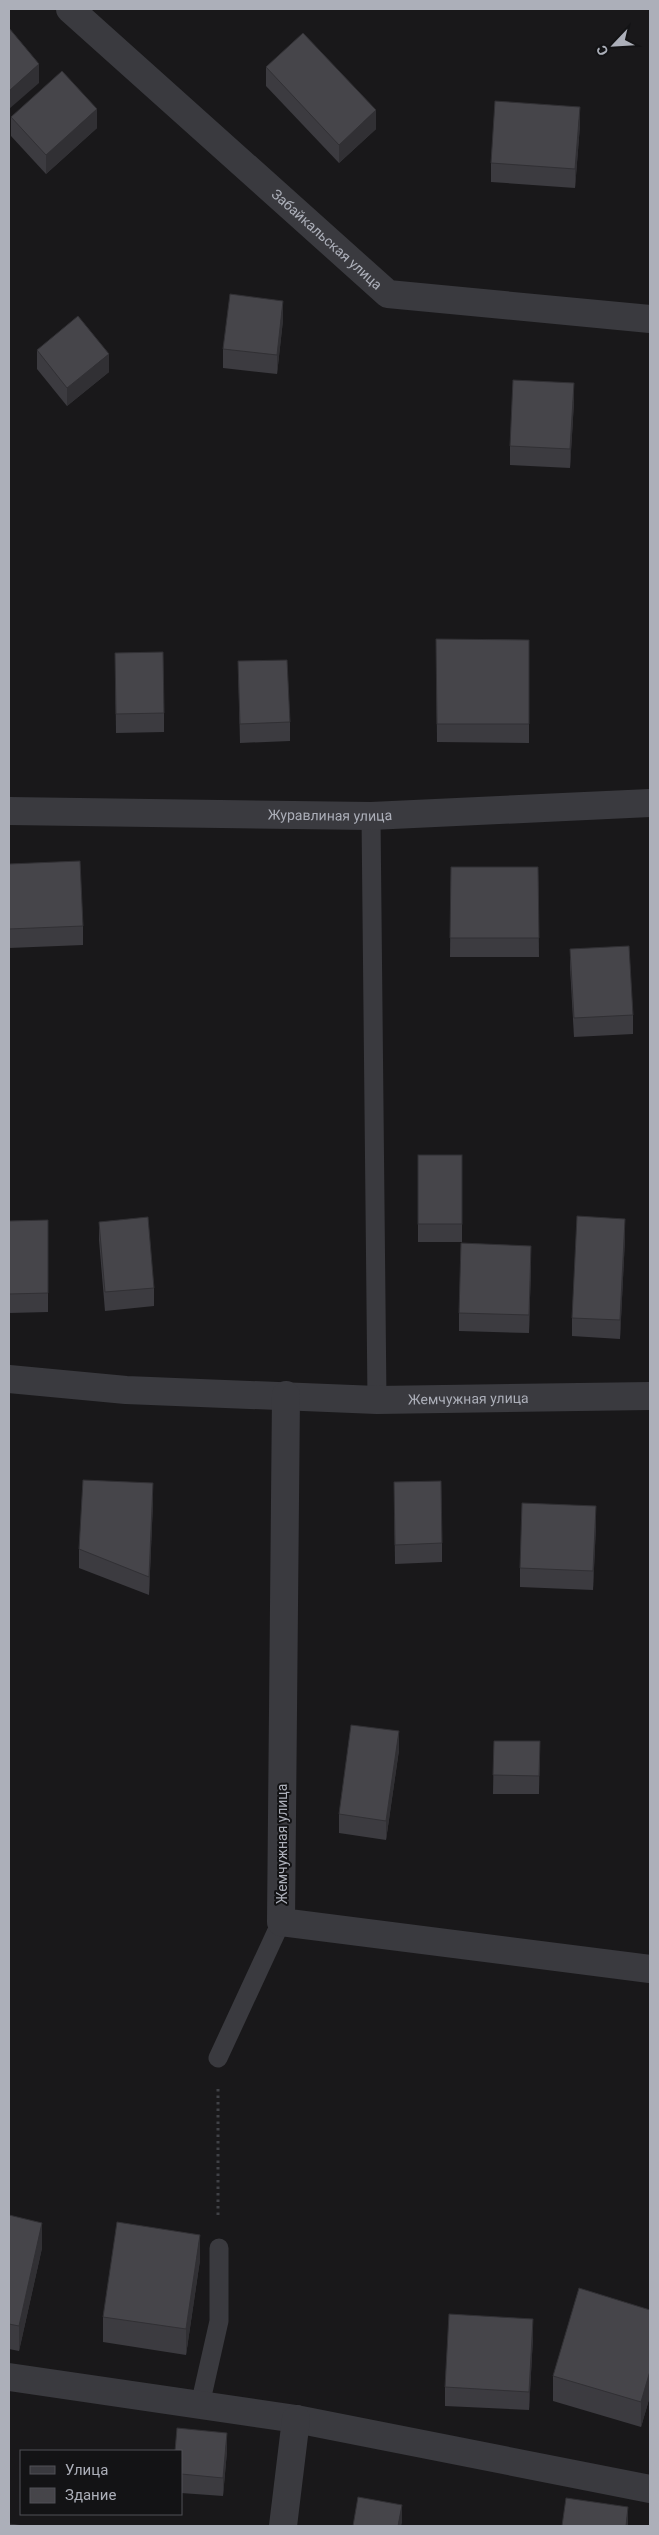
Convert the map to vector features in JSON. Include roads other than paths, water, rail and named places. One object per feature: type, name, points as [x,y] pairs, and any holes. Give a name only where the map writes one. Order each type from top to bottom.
[{"type":"street","name":"Забайкальская улица","points":[[70,9],[388,294],[650,319]]},
{"type":"street","name":"Журавлиная улица","points":[[9,810],[371,816],[650,803]]},
{"type":"street","name":"Жемчужная улица","points":[[9,1379],[126,1390],[377,1400],[650,1396]]},
{"type":"street","name":"Жемчужная улица","points":[[286,1395],[281,1922],[650,1968]]},
{"type":"street","points":[[9,2377],[296,2419],[650,2489]]},
{"type":"street","points":[[283,2526],[296,2419]]},
{"type":"lane","points":[[371,816],[377,1400]]},
{"type":"lane","points":[[218,2058],[281,1922]]},
{"type":"lane","points":[[200,2405],[219,2321],[218,2248]]}]
